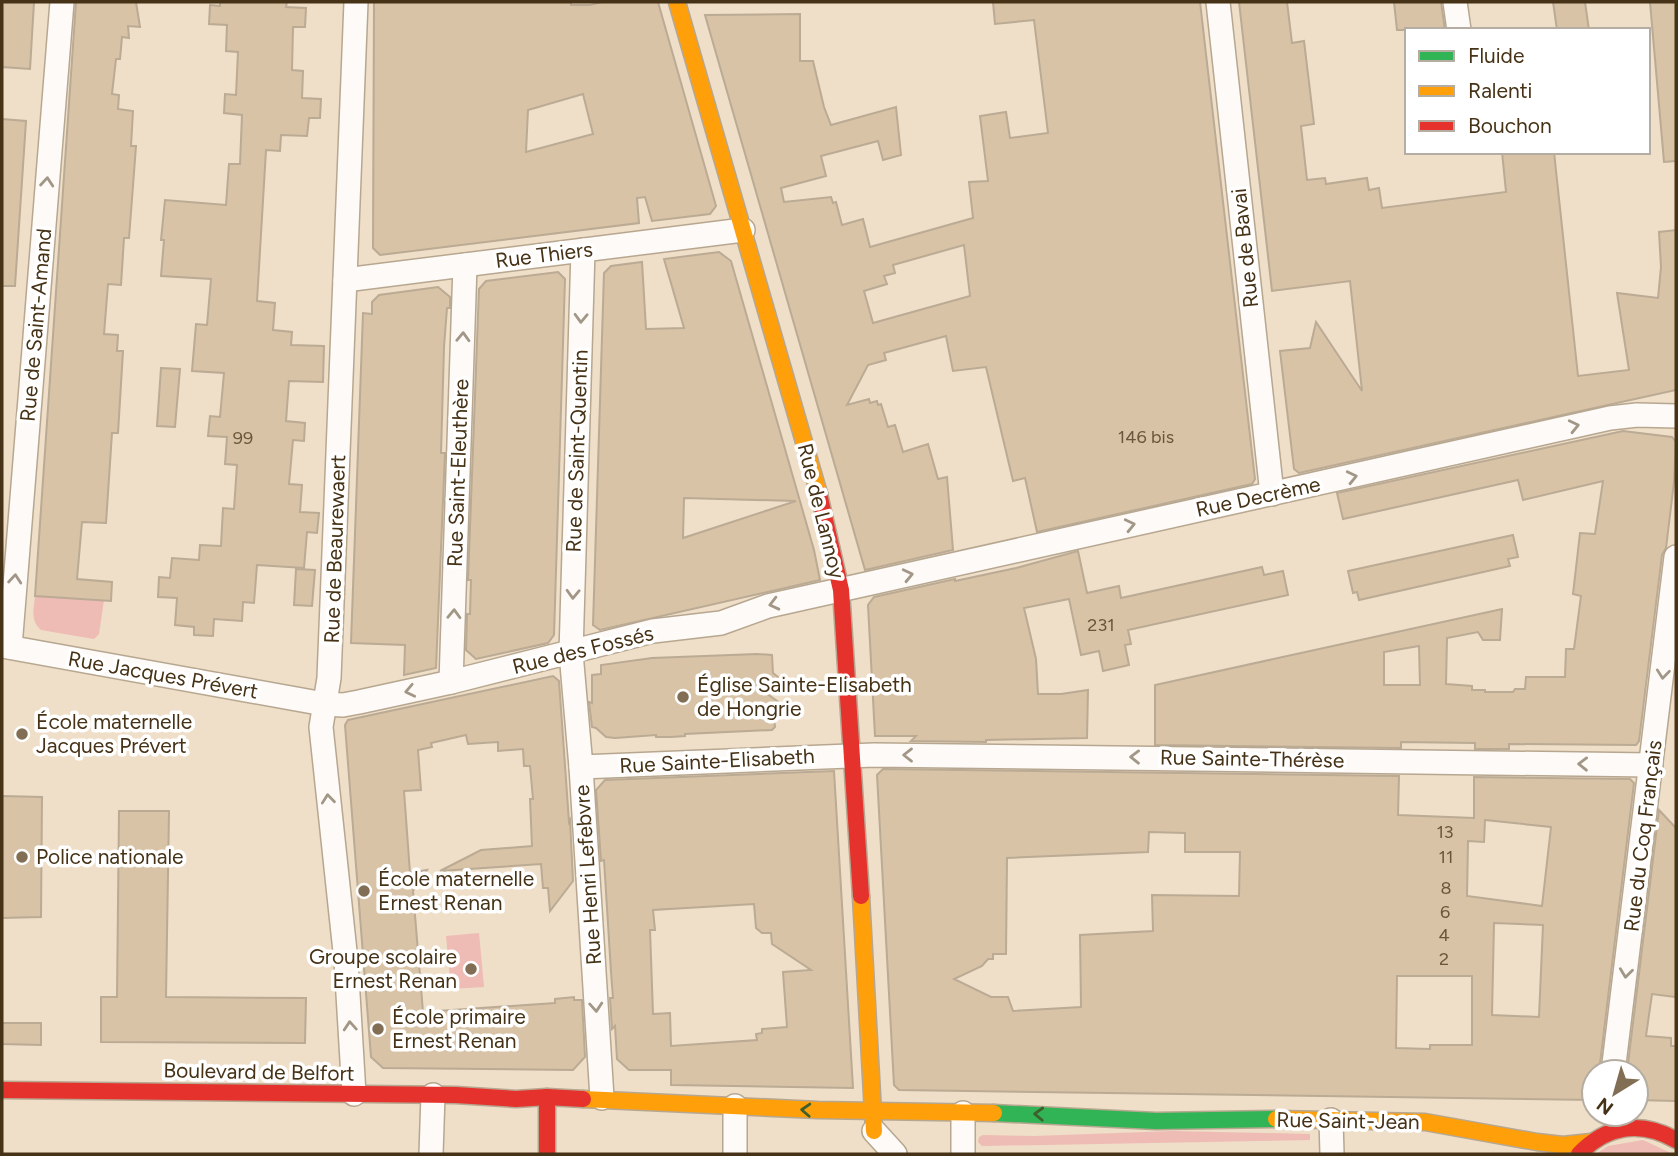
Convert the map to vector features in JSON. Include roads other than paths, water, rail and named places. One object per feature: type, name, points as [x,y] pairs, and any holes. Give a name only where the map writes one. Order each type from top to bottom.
[{"type":"main road","name":"Rue de Lannoy","points":[[677,2],[824,510],[841,590],[853,755],[870,1124]]},
{"type":"main road","name":"Boulevard de Belfort","points":[[2,1090],[433,1095],[547,1103],[601,1098],[734,1120],[870,1124]]},
{"type":"main road","name":"Boulevard de Belfort","points":[[547,1103],[567,1115]]},
{"type":"main road","points":[[547,1103],[547,1154]]},
{"type":"main road","name":"Rue Saint-Jean","points":[[870,1124],[963,1132],[1038,1114],[1156,1121],[1331,1120],[1435,1123],[1537,1142],[1563,1144],[1631,1126],[1673,1136]]},
{"type":"main road","name":"Rue Saint-Jean","points":[[1041,1131],[1156,1121]]},
{"type":"main road","points":[[870,1124],[900,1131]]},
{"type":"main road","name":"Rue Saint-Jean","points":[[1537,1142],[1554,1154]]},
{"type":"street","name":"Rue de Saint-Amand","points":[[6,647],[62,2]]},
{"type":"street","name":"Rue de Beaurewaert","points":[[354,1094],[345,961],[321,727],[330,678],[356,2]]},
{"type":"street","name":"Rue de Bavai","points":[[1218,2],[1272,494]]},
{"type":"street","points":[[1455,2],[1459,28]]},
{"type":"street","name":"Rue Thiers","points":[[345,280],[743,230]]},
{"type":"street","name":"Rue de Saint-Quentin","points":[[571,653],[583,250]]},
{"type":"street","name":"Rue Saint-Eleuthère","points":[[451,682],[465,265]]},
{"type":"street","name":"Rue Decrème","points":[[841,590],[1610,418],[1637,415],[1676,416]]},
{"type":"street","name":"Rue du Coq Français","points":[[1615,1058],[1674,602],[1676,558]]},
{"type":"street","name":"Rue des Fossés","points":[[324,704],[351,704],[571,653],[653,631],[728,621],[768,606],[841,590]]},
{"type":"street","name":"Rue Jacques Prévert","points":[[6,647],[324,704]]},
{"type":"street","name":"Rue Henri Lefebvre","points":[[571,653],[581,767],[601,1098]]},
{"type":"street","name":"Rue Sainte-Thérèse","points":[[853,755],[1119,756],[1651,765]]},
{"type":"street","name":"Rue Sainte-Elisabeth","points":[[581,767],[853,755]]},
{"type":"street","points":[[431,1154],[433,1095]]},
{"type":"street","points":[[734,1120],[735,1154]]},
{"type":"street","points":[[1331,1120],[1332,1154]]},
{"type":"street","points":[[870,1124],[895,1154]]},
{"type":"place","name":"Église Sainte-Elisabeth de Hongrie","points":[[683,697]]},
{"type":"place","name":"École maternelle Jacques Prévert","points":[[22,734]]},
{"type":"place","name":"Police nationale","points":[[22,857]]},
{"type":"place","name":"École maternelle Ernest Renan","points":[[364,891]]},
{"type":"place","name":"Groupe scolaire Ernest Renan","points":[[471,969]]},
{"type":"place","name":"École primaire Ernest Renan","points":[[378,1029]]}]
